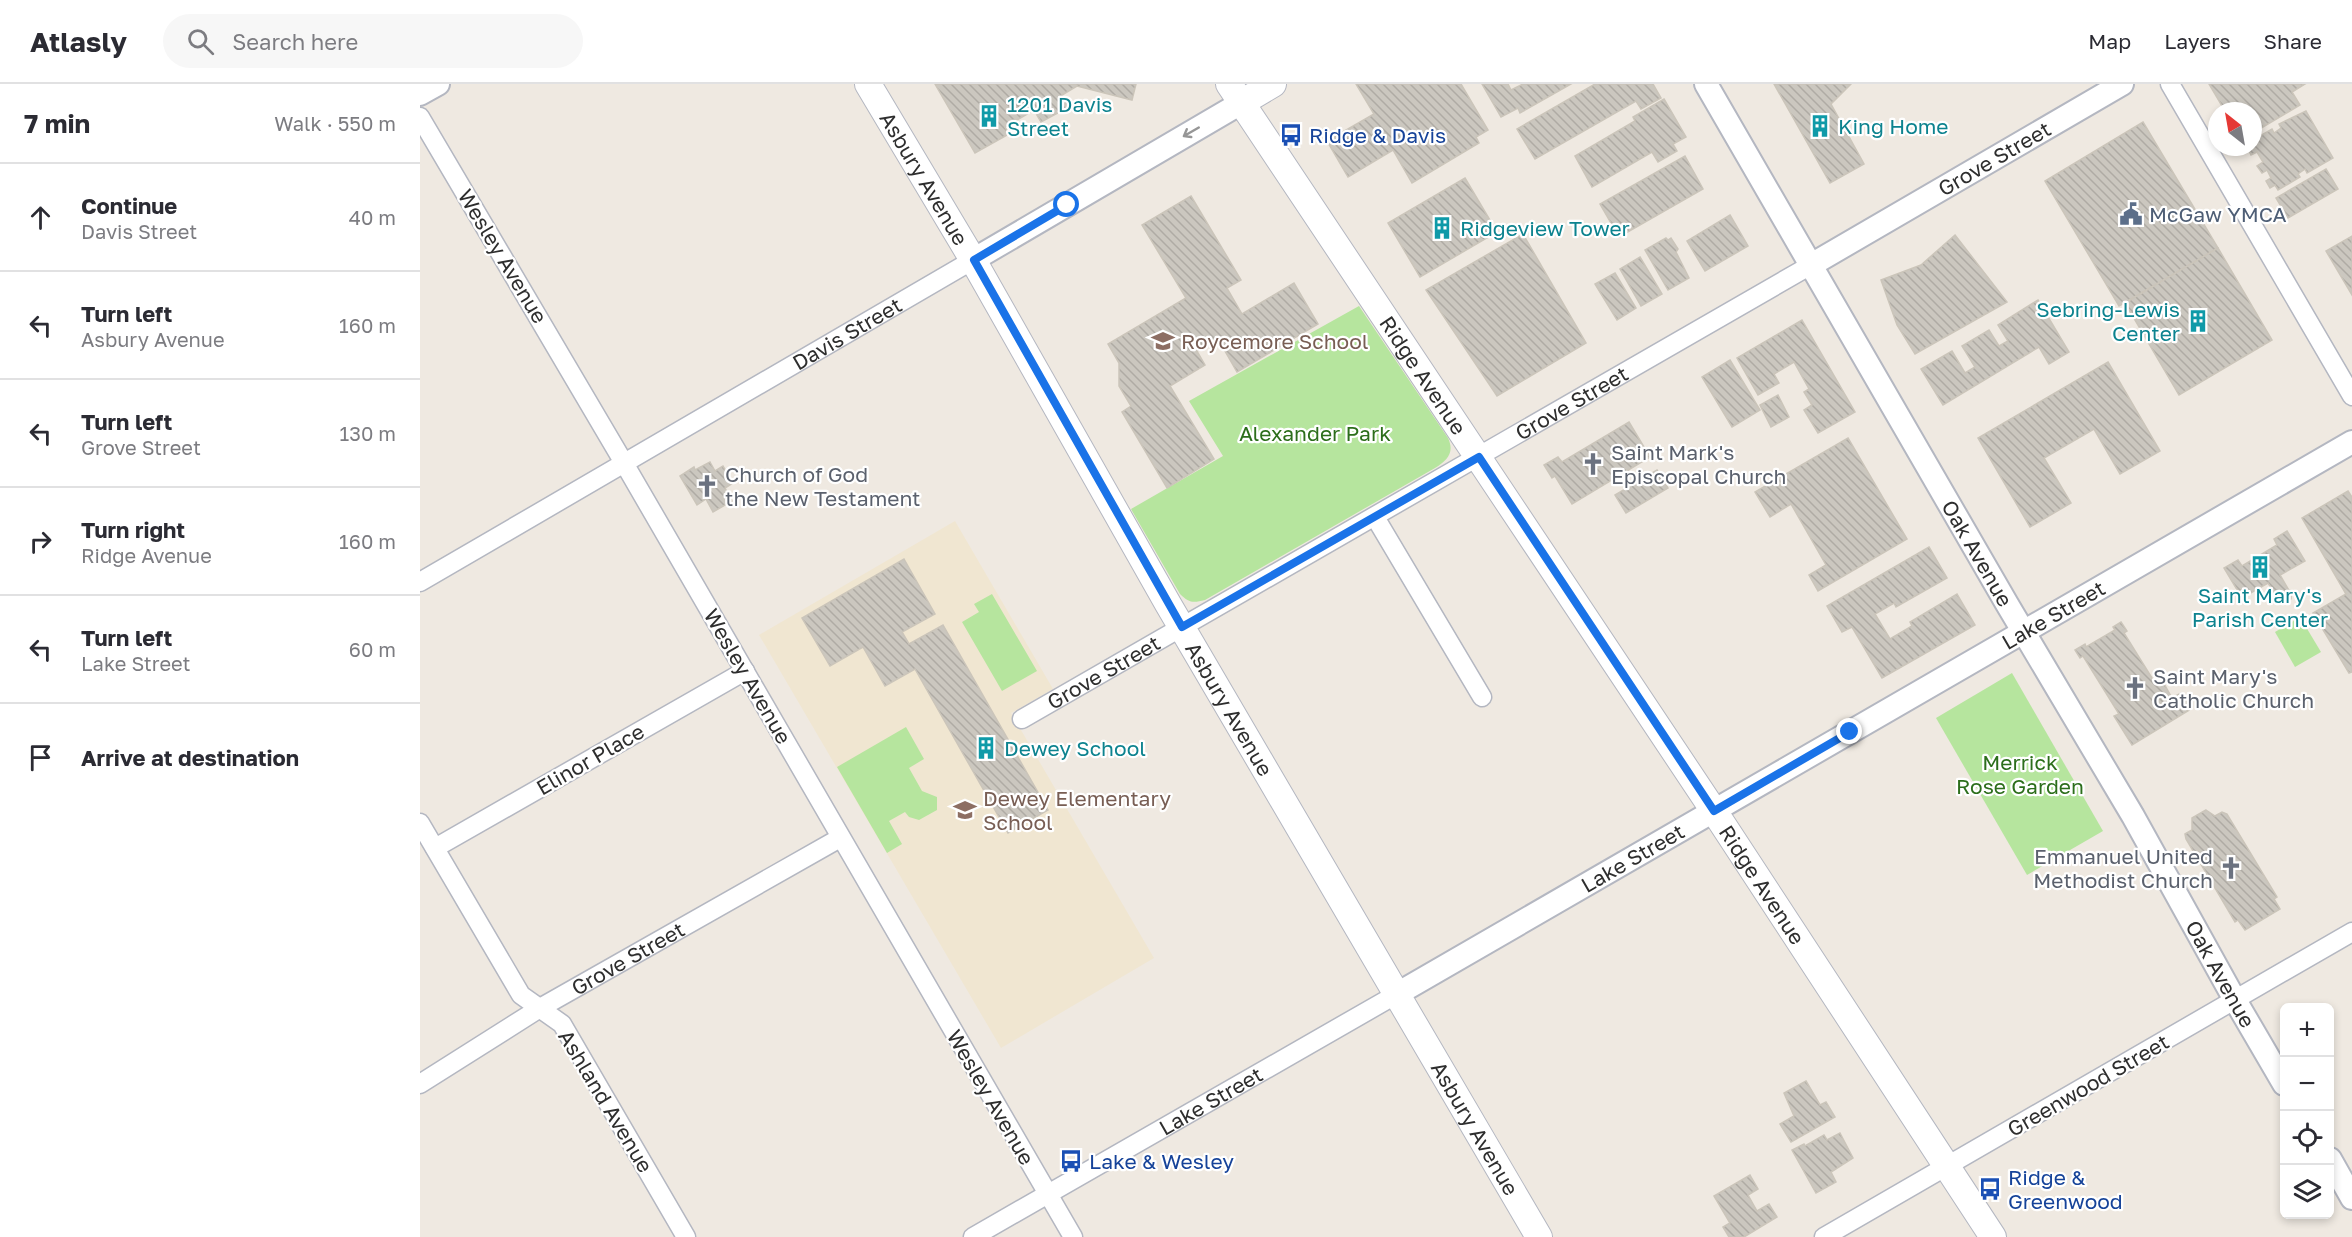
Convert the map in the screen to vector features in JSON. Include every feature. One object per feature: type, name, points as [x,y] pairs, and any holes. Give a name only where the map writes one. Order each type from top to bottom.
[{"type":"main road","name":"Asbury Avenue","points":[[868,84],[974,260],[1182,627],[1539,1237]]},
{"type":"main road","name":"Davis Street","points":[[1235,93],[1273,84]]},
{"type":"main road","name":"Ridge Avenue","points":[[1235,93],[1714,811],[1993,1237]]},
{"type":"street","points":[[420,94],[438,84]]},
{"type":"street","name":"Oak Avenue","points":[[1707,84],[2023,631],[2133,816],[2280,1077]]},
{"type":"street","name":"Grove Street","points":[[1022,719],[2122,84]]},
{"type":"street","points":[[2170,84],[2352,396]]},
{"type":"street","name":"Davis Street","points":[[420,582],[974,260],[1235,93]]},
{"type":"street","name":"Wesley Avenue","points":[[420,117],[624,463],[1073,1237]]},
{"type":"street","name":"Lake Street","points":[[973,1237],[2352,442]]},
{"type":"street","points":[[1375,517],[1482,697]]},
{"type":"street","name":"Elinor Place","points":[[435,848],[745,671]]},
{"type":"street","name":"Ashland Avenue","points":[[420,823],[521,995],[562,1024],[686,1237]]},
{"type":"street","name":"Grove Street","points":[[420,1084],[540,1008],[840,838]]},
{"type":"street","name":"Greenwood Street","points":[[1824,1237],[2352,933]]},
{"type":"street","points":[[2333,1165],[2352,1198]]},
{"type":"shaded area","name":"Dewey Elementary School","points":[[955,521],[1053,689],[1011,713],[1154,958],[1001,1048],[759,635]]},
{"type":"green space","name":"Alexander Park","points":[[1359,306],[1448,438],[1451,448],[1449,456],[1435,468],[1205,600],[1189,601],[1180,594],[1131,509],[1223,456],[1189,401]]},
{"type":"green space","points":[[992,594],[1037,671],[1002,691],[962,622],[979,612],[974,604]]},
{"type":"green space","points":[[2300,617],[2321,652],[2295,667],[2275,632]]},
{"type":"green space","name":"Merrick Rose Garden","points":[[2012,673],[2103,831],[2027,875],[1936,718]]},
{"type":"green space","points":[[906,727],[924,759],[909,768],[922,791],[937,797],[937,810],[919,820],[909,817],[905,812],[889,821],[902,844],[887,853],[837,767]]},
{"type":"building","name":"1201 Davis Street","points":[[935,84],[1136,84],[1132,100],[1077,86],[1062,95],[1069,107],[1041,122],[1034,110],[1005,127],[1009,134],[975,153]]},
{"type":"building","points":[[1356,84],[1461,84],[1488,130],[1476,137],[1479,143],[1412,183],[1393,150],[1348,177],[1327,141],[1374,114]]},
{"type":"building","points":[[1482,84],[1508,84],[1511,90],[1523,84],[1571,84],[1520,113],[1518,108],[1501,117]]},
{"type":"building","points":[[1595,84],[1653,84],[1661,98],[1641,109],[1636,101],[1535,159],[1517,129]]},
{"type":"building","name":"King Home","points":[[1774,84],[1851,84],[1831,104],[1864,164],[1830,183]]},
{"type":"building","points":[[2209,84],[2305,84],[2292,92],[2300,105],[2262,128],[2262,102],[2220,102]]},
{"type":"building","points":[[1664,99],[1686,137],[1673,144],[1677,151],[1658,162],[1652,152],[1592,187],[1575,156],[1635,121],[1633,117]]},
{"type":"building","points":[[2306,111],[2333,158],[2307,173],[2305,169],[2298,174],[2300,177],[2278,190],[2275,185],[2270,188],[2266,181],[2271,178],[2267,170],[2262,173],[2257,166],[2263,162],[2259,156],[2262,156],[2262,135],[2272,129],[2274,133],[2281,128],[2279,124]]},
{"type":"building","name":"McGaw YMCA","points":[[2143,122],[2218,248],[2119,306],[2045,181]]},
{"type":"building","points":[[1685,156],[1703,189],[1619,237],[1600,204]]},
{"type":"building","points":[[2326,169],[2338,189],[2288,218],[2276,198]]},
{"type":"building","name":"Ridgeview Tower","points":[[1465,178],[1497,232],[1420,277],[1388,223]]},
{"type":"building","name":"Roycemore School","points":[[1191,196],[1241,280],[1227,288],[1242,314],[1294,283],[1318,324],[1237,372],[1218,339],[1197,351],[1205,365],[1170,386],[1214,459],[1167,488],[1122,412],[1131,406],[1119,386],[1119,363],[1108,344],[1186,298],[1142,225]]},
{"type":"building","points":[[1730,215],[1748,246],[1705,271],[1687,241]]},
{"type":"building","points":[[1523,234],[1586,343],[1497,396],[1426,290]]},
{"type":"building","points":[[1955,235],[2007,302],[1915,354],[1897,325],[1881,280],[1921,265]]},
{"type":"building","points":[[2352,236],[2352,295],[2326,251]]},
{"type":"building","points":[[1666,238],[1668,240],[1671,238],[1678,249],[1676,252],[1689,278],[1668,290],[1645,250]]},
{"type":"building","name":"Sebring-Lewis Center","points":[[2218,248],[2272,340],[2179,395],[2125,303]]},
{"type":"building","points":[[1640,257],[1662,294],[1641,306],[1620,269]]},
{"type":"building","points":[[1615,273],[1636,308],[1617,320],[1595,284]]},
{"type":"building","points":[[2038,300],[2069,352],[2049,364],[2039,347],[1943,405],[1921,369],[1952,351],[1965,373],[1975,367],[1962,346],[1989,330],[1999,346],[2008,341],[1998,325]]},
{"type":"building","points":[[1802,320],[1855,412],[1818,433],[1804,410],[1812,405],[1804,392],[1809,389],[1794,362],[1774,374],[1779,383],[1758,395],[1737,358]]},
{"type":"building","points":[[1730,360],[1760,410],[1732,427],[1702,377]]},
{"type":"building","points":[[2108,362],[2160,451],[2120,474],[2094,429],[2044,458],[2071,503],[2030,527],[1978,438]]},
{"type":"building","points":[[1778,395],[1789,417],[1771,427],[1760,405]]},
{"type":"building","name":"Saint Mark's Episcopal Church","points":[[1629,422],[1650,457],[1572,504],[1555,476],[1552,478],[1544,465],[1558,457],[1562,462]]},
{"type":"building","points":[[1848,438],[1907,539],[1818,591],[1809,575],[1826,565],[1791,504],[1770,517],[1755,492]]},
{"type":"building","name":"Church of God the New Testament","points":[[710,462],[715,471],[723,466],[733,483],[725,488],[732,501],[713,512],[706,499],[697,505],[680,476],[694,467],[695,470]]},
{"type":"building","points":[[1657,470],[1668,488],[1626,513],[1615,495]]},
{"type":"building","points":[[2348,491],[2352,497],[2352,672],[2349,673],[2313,613],[2346,594],[2302,518]]},
{"type":"building","name":"Saint Mary's Parish Center","points":[[2287,531],[2305,561],[2280,575],[2291,594],[2291,599],[2286,603],[2281,603],[2268,583],[2242,598],[2224,568],[2238,560],[2242,566],[2277,545],[2274,539]]},
{"type":"building","points":[[1929,547],[1947,578],[1896,607],[1894,603],[1875,614],[1890,639],[1912,626],[1910,622],[1957,594],[1975,625],[1882,678],[1852,627],[1842,632],[1827,606]]},
{"type":"building","name":"Dewey School","points":[[904,559],[935,614],[902,632],[909,644],[943,625],[1048,810],[1008,833],[915,669],[885,686],[863,647],[830,666],[802,618]]},
{"type":"building","name":"Saint Mary's Catholic Church","points":[[2121,622],[2127,631],[2124,633],[2155,683],[2162,680],[2172,698],[2181,693],[2191,709],[2132,745],[2114,716],[2119,714],[2083,656],[2080,658],[2075,650],[2085,644],[2086,647],[2115,630],[2113,627]]},
{"type":"building","name":"Emmanuel United Methodist Church","points":[[2206,810],[2215,816],[2222,812],[2227,814],[2277,897],[2274,899],[2280,909],[2245,930],[2238,920],[2235,922],[2186,839],[2185,834],[2192,830],[2192,818]]},
{"type":"building","points":[[1806,1081],[1820,1105],[1826,1102],[1835,1117],[1791,1142],[1780,1124],[1794,1116],[1784,1093]]},
{"type":"building","points":[[1840,1133],[1853,1158],[1831,1172],[1836,1182],[1816,1193],[1792,1150],[1804,1144],[1805,1146],[1824,1135],[1827,1140]]},
{"type":"building","points":[[1750,1175],[1758,1189],[1748,1195],[1757,1211],[1769,1204],[1777,1217],[1744,1237],[1729,1237],[1723,1227],[1730,1223],[1714,1196]]},
{"type":"place","name":"1201 Davis Street","points":[[989,116]]},
{"type":"place","name":"King Home","points":[[1820,126]]},
{"type":"place","name":"Ridge & Davis","points":[[1291,135]]},
{"type":"place","name":"McGaw YMCA","points":[[2131,214]]},
{"type":"place","name":"Ridgeview Tower","points":[[1442,228]]},
{"type":"place","name":"Sebring-Lewis Center","points":[[2198,321]]},
{"type":"place","name":"Roycemore School","points":[[1163,341]]},
{"type":"place","name":"Saint Mark's Episcopal Church","points":[[1593,464]]},
{"type":"place","name":"Church of God the New Testament","points":[[707,486]]},
{"type":"place","name":"Saint Mary's Parish Center","points":[[2260,567]]},
{"type":"place","name":"Saint Mary's Catholic Church","points":[[2135,688]]},
{"type":"place","name":"Dewey School","points":[[986,748]]},
{"type":"place","name":"Dewey Elementary School","points":[[965,810]]},
{"type":"place","name":"Emmanuel United Methodist Church","points":[[2231,868]]},
{"type":"place","name":"Lake & Wesley","points":[[1071,1161]]},
{"type":"place","name":"Ridge & Greenwood","points":[[1990,1189]]},
{"type":"route","points":[[1067,205],[974,260],[1182,627],[1479,457],[1714,811],[1850,732]]}]
